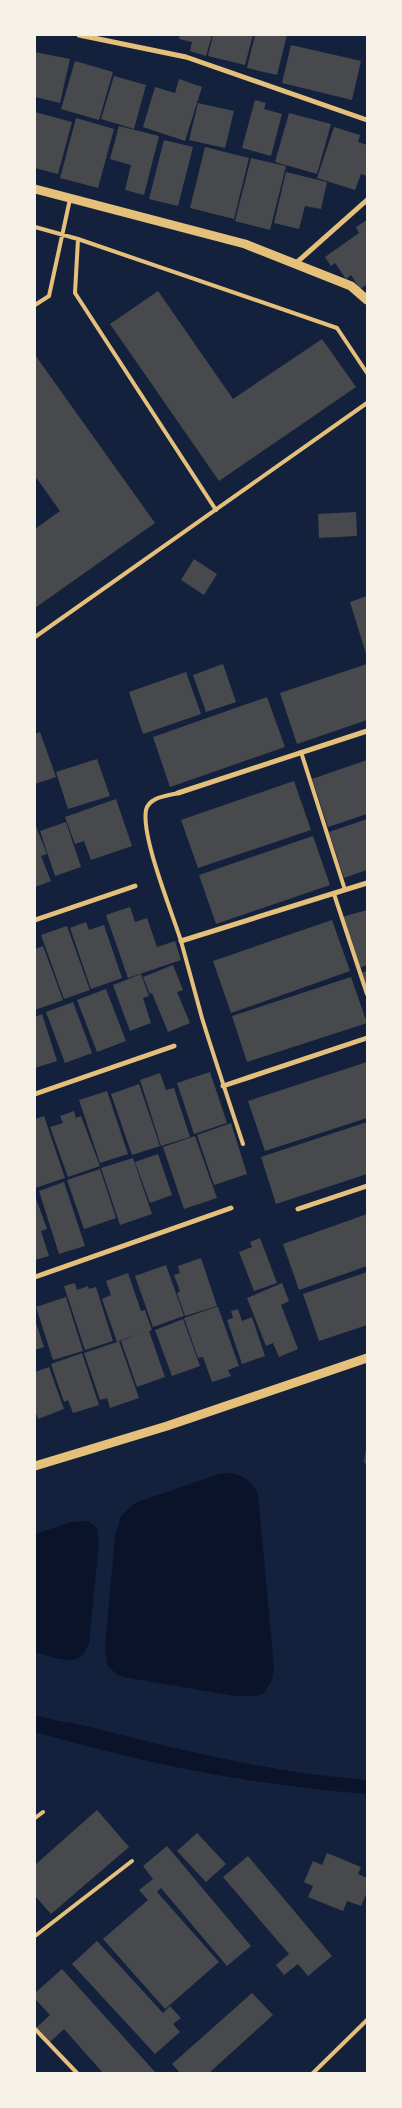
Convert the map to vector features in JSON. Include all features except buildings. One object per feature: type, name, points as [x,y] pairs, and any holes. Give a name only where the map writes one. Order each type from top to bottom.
[{"type":"street","points":[[79,35],[186,57],[367,120]]},
{"type":"street","points":[[35,189],[245,244],[351,286],[367,300]]},
{"type":"street","points":[[295,264],[367,200]]},
{"type":"street","points":[[178,793],[367,732]]},
{"type":"street","points":[[181,941],[367,883]]},
{"type":"street","points":[[35,920],[134,886]]},
{"type":"street","points":[[223,1086],[367,1038]]},
{"type":"street","points":[[35,1094],[174,1046]]},
{"type":"street","points":[[298,1208],[367,1186]]},
{"type":"street","points":[[35,1276],[231,1208]]},
{"type":"street","points":[[35,1466],[167,1426],[367,1358]]},
{"type":"lane","points":[[35,305],[49,296],[70,199]]},
{"type":"lane","points":[[35,227],[78,239],[337,328],[367,373]]},
{"type":"lane","points":[[78,239],[75,293],[216,510]]},
{"type":"lane","points":[[35,637],[367,403]]},
{"type":"lane","points":[[301,752],[345,890]]},
{"type":"lane","points":[[178,793],[156,799],[150,803],[146,808],[147,830],[223,1086],[244,1144]]},
{"type":"lane","points":[[334,894],[367,994]]},
{"type":"lane","points":[[35,1818],[42,1812]]},
{"type":"lane","points":[[35,1936],[132,1861]]},
{"type":"lane","points":[[313,2073],[367,2020]]},
{"type":"lane","points":[[35,2029],[77,2073]]},
{"type":"water","points":[[228,1473],[246,1479],[258,1494],[274,1667],[272,1680],[264,1693],[257,1696],[235,1696],[123,1677],[116,1674],[107,1665],[105,1648],[115,1536],[121,1516],[135,1503],[219,1474]]},
{"type":"water","points":[[88,1521],[97,1528],[99,1542],[89,1643],[85,1653],[75,1659],[64,1660],[35,1652],[35,1534],[71,1522]]},
{"type":"water","points":[[35,1715],[264,1767],[367,1780],[367,1794],[246,1780],[115,1753],[35,1732]]}]
